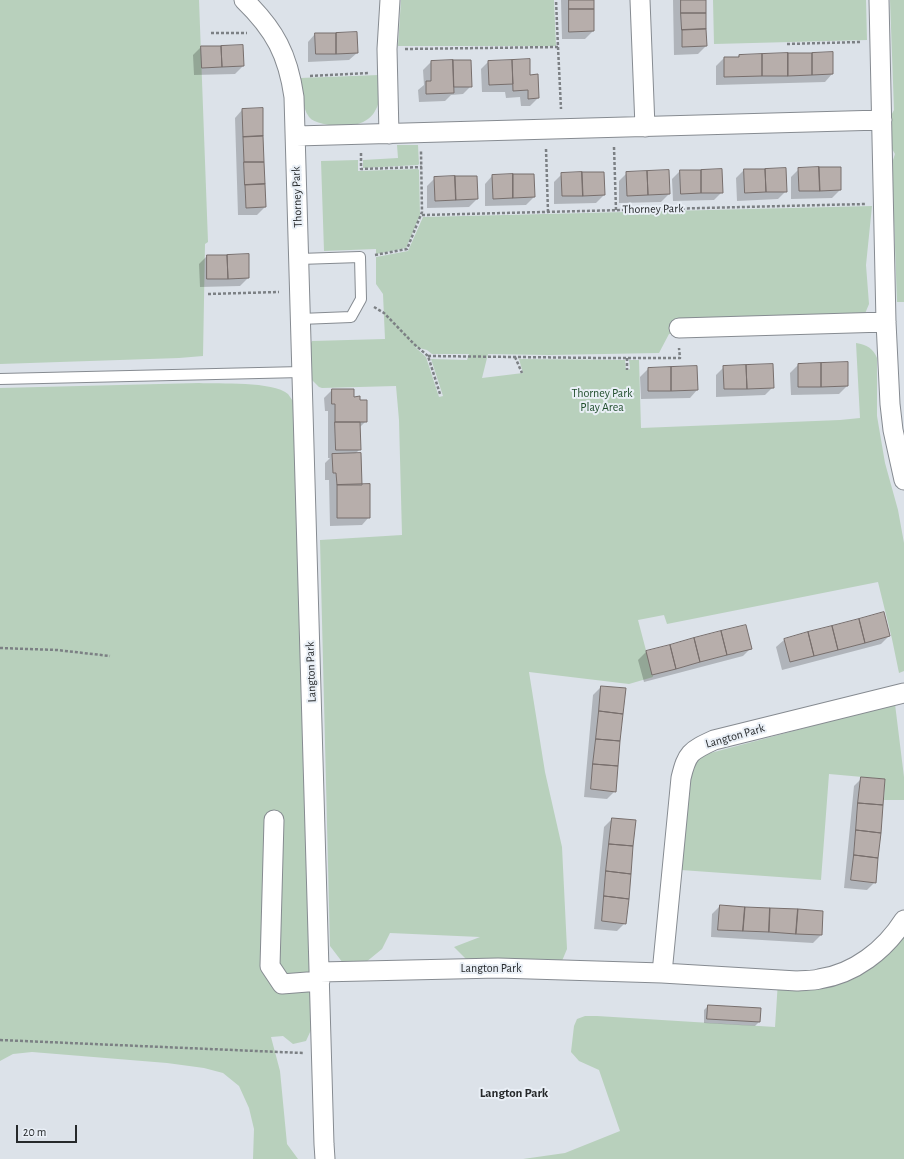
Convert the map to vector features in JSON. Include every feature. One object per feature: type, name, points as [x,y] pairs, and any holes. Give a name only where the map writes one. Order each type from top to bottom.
[{"type":"street","name":"Thorney Park","points":[[244,0],[272,32],[280,45],[287,61],[291,77],[294,97],[296,136],[302,372]]},
{"type":"street","points":[[389,134],[387,49],[390,0]]},
{"type":"street","points":[[640,0],[645,127]]},
{"type":"street","points":[[879,0],[886,322],[890,404],[893,430],[904,480]]},
{"type":"street","points":[[296,136],[882,120]]},
{"type":"street","points":[[679,328],[886,322]]},
{"type":"street","name":"Langton Park","points":[[302,372],[325,1159]]},
{"type":"street","name":"Langton Park","points":[[662,973],[681,778],[685,761],[692,752],[700,746],[714,740],[904,693]]},
{"type":"street","points":[[274,820],[270,966],[282,984],[320,977]]},
{"type":"street","name":"Langton Park","points":[[320,977],[498,968],[662,973],[797,981],[819,979],[837,974],[867,960],[879,951],[896,932],[904,920]]},
{"type":"lane","points":[[299,259],[360,257],[361,299],[351,317],[300,319]]},
{"type":"lane","points":[[0,379],[302,372]]},
{"type":"path","points":[[548,212],[558,47],[556,0]]},
{"type":"path","points":[[211,33],[272,32]]},
{"type":"path","points":[[787,44],[880,41]]},
{"type":"path","points":[[387,49],[558,47]]},
{"type":"path","points":[[291,77],[387,72]]},
{"type":"path","points":[[614,128],[616,210]]},
{"type":"path","points":[[360,257],[407,249],[422,215],[421,133]]},
{"type":"path","points":[[360,134],[361,169],[422,167]]},
{"type":"path","name":"Thorney Park","points":[[422,215],[884,204]]},
{"type":"path","points":[[208,294],[300,292]]},
{"type":"path","points":[[361,299],[384,313],[414,344],[428,356],[440,394]]},
{"type":"path","points":[[428,356],[680,358],[679,348],[685,348]]},
{"type":"path","points":[[515,357],[522,373]]},
{"type":"path","points":[[627,358],[627,370]]},
{"type":"path","points":[[0,648],[57,650],[110,656]]},
{"type":"path","points":[[0,1040],[321,1053]]},
{"type":"green space","points":[[0,0],[199,0],[208,242],[205,244],[203,356],[0,364]]},
{"type":"green space","points":[[401,0],[554,0],[556,46],[398,46]]},
{"type":"green space","points":[[713,0],[866,0],[867,40],[714,44]]},
{"type":"green space","points":[[890,0],[904,0],[904,302],[897,302],[892,163],[895,154],[887,140],[887,123],[894,110]]},
{"type":"green space","points":[[379,75],[379,103],[372,115],[363,122],[347,126],[325,124],[313,120],[306,113],[303,103],[300,78]]},
{"type":"green space","points":[[397,145],[418,145],[419,164],[363,168],[363,160],[398,158]]},
{"type":"green space","points":[[358,160],[358,171],[419,170],[420,215],[406,248],[376,254],[376,249],[324,251],[321,161]]},
{"type":"green space","name":"Thorney Park Play Area","points":[[872,206],[866,265],[869,304],[864,316],[730,331],[669,334],[659,353],[549,355],[488,354],[482,378],[523,373],[519,359],[625,360],[626,370],[630,369],[629,360],[639,360],[641,428],[860,418],[856,343],[866,346],[874,352],[877,358],[877,416],[885,463],[898,510],[904,543],[904,671],[899,673],[878,582],[667,624],[664,615],[638,620],[653,677],[629,684],[529,672],[545,772],[562,847],[567,949],[559,968],[472,965],[454,947],[480,937],[390,933],[382,949],[360,967],[346,967],[330,946],[320,540],[402,535],[399,420],[396,386],[319,387],[310,378],[310,345],[312,341],[385,339],[383,294],[376,284],[376,257],[408,251],[423,217]],"holes":[[[415,347],[427,350],[432,354],[469,354],[467,360],[431,359],[443,396],[439,397],[426,357]]]},
{"type":"green space","points":[[199,383],[245,384],[271,387],[288,394],[297,407],[316,1019],[306,1041],[293,1044],[283,1036],[271,1037],[280,1071],[287,1144],[298,1159],[253,1159],[254,1129],[249,1108],[239,1086],[223,1073],[204,1068],[167,1063],[32,1052],[13,1054],[0,1061],[0,388]]},
{"type":"green space","points":[[895,704],[904,777],[904,800],[884,800],[885,779],[829,774],[821,880],[681,870],[693,762],[703,755]]},
{"type":"green space","points":[[904,934],[904,1159],[523,1159],[565,1153],[620,1131],[599,1070],[579,1061],[571,1052],[574,1026],[577,1019],[585,1016],[597,1016],[775,1027],[778,981],[811,982]]},
{"type":"building","points":[[569,0],[594,0],[594,9],[569,9]]},
{"type":"building","points":[[681,0],[706,0],[706,13],[681,13]]},
{"type":"building","points":[[569,9],[594,9],[594,31],[569,32]]},
{"type":"building","points":[[681,13],[706,13],[706,29],[682,30]]},
{"type":"building","points":[[706,29],[707,46],[682,47],[682,30]]},
{"type":"building","points":[[357,32],[358,53],[336,54],[336,33]]},
{"type":"building","points":[[315,33],[336,33],[336,54],[316,54]]},
{"type":"building","points":[[243,45],[244,66],[222,67],[221,46]]},
{"type":"building","points":[[201,46],[221,46],[222,67],[202,68]]},
{"type":"building","points":[[833,52],[833,74],[812,75],[812,53]]},
{"type":"building","points":[[788,53],[812,53],[812,75],[788,76]]},
{"type":"building","points":[[788,53],[788,76],[762,76],[762,54]]},
{"type":"building","points":[[762,54],[762,76],[724,77],[724,57]]},
{"type":"building","points":[[530,59],[530,75],[538,74],[539,98],[528,99],[528,90],[513,91],[512,60]]},
{"type":"building","points":[[453,60],[471,60],[472,87],[454,87]]},
{"type":"building","points":[[453,60],[454,93],[426,94],[426,81],[431,81],[431,61]]},
{"type":"building","points":[[512,60],[513,84],[489,85],[488,61]]},
{"type":"building","points":[[263,108],[263,136],[243,137],[242,109]]},
{"type":"building","points":[[263,136],[264,162],[244,162],[243,137]]},
{"type":"building","points":[[244,162],[264,162],[265,184],[245,185]]},
{"type":"building","points":[[819,167],[841,167],[841,190],[820,191]]},
{"type":"building","points":[[819,167],[820,191],[799,191],[798,168]]},
{"type":"building","points":[[786,168],[787,192],[766,192],[765,169]]},
{"type":"building","points":[[722,169],[723,193],[701,193],[701,170]]},
{"type":"building","points":[[744,169],[765,169],[766,192],[745,193]]},
{"type":"building","points":[[669,170],[670,194],[648,195],[647,171]]},
{"type":"building","points":[[680,170],[701,170],[701,193],[681,194]]},
{"type":"building","points":[[647,171],[648,195],[627,196],[626,172]]},
{"type":"building","points":[[582,172],[583,196],[562,196],[561,173]]},
{"type":"building","points":[[582,172],[604,172],[605,195],[583,196]]},
{"type":"building","points":[[513,174],[513,198],[493,199],[492,175]]},
{"type":"building","points":[[513,174],[534,174],[535,197],[513,198]]},
{"type":"building","points":[[455,176],[456,200],[435,201],[434,177]]},
{"type":"building","points":[[455,176],[477,176],[478,199],[456,200]]},
{"type":"building","points":[[265,184],[266,207],[246,208],[245,185]]},
{"type":"building","points":[[249,254],[249,278],[228,279],[227,255]]},
{"type":"building","points":[[207,255],[227,255],[228,279],[207,279]]},
{"type":"building","points":[[848,362],[848,386],[821,387],[821,363]]},
{"type":"building","points":[[821,363],[821,387],[798,387],[798,364]]},
{"type":"building","points":[[773,364],[774,388],[747,389],[746,365]]},
{"type":"building","points":[[746,365],[747,389],[724,389],[723,366]]},
{"type":"building","points":[[697,366],[698,390],[671,391],[671,367]]},
{"type":"building","points":[[671,367],[671,391],[648,391],[648,368]]},
{"type":"building","points":[[332,389],[354,389],[354,397],[360,396],[360,400],[367,400],[367,422],[335,422],[335,404],[332,404]]},
{"type":"building","points":[[335,422],[360,422],[361,450],[336,450]]},
{"type":"building","points":[[361,453],[362,485],[337,485],[336,473],[333,473],[332,454]]},
{"type":"building","points":[[370,484],[370,518],[337,518],[337,485]]},
{"type":"building","points":[[884,612],[890,636],[865,643],[859,619]]},
{"type":"building","points":[[859,619],[865,643],[838,650],[832,626]]},
{"type":"building","points":[[746,625],[752,649],[727,655],[721,631]]},
{"type":"building","points":[[832,626],[838,650],[814,656],[808,632]]},
{"type":"building","points":[[721,631],[727,655],[700,662],[694,638]]},
{"type":"building","points":[[808,632],[814,656],[790,662],[784,639]]},
{"type":"building","points":[[694,638],[700,662],[676,669],[670,645]]},
{"type":"building","points":[[670,645],[676,669],[652,675],[646,651]]},
{"type":"building","points":[[601,686],[626,688],[623,714],[599,711]]},
{"type":"building","points":[[599,711],[623,714],[620,741],[596,739]]},
{"type":"building","points":[[596,739],[620,741],[618,766],[593,764]]},
{"type":"building","points":[[593,764],[618,766],[616,792],[591,789]]},
{"type":"building","points":[[861,777],[885,779],[883,805],[858,803]]},
{"type":"building","points":[[858,803],[883,805],[881,833],[856,830]]},
{"type":"building","points":[[612,818],[636,820],[633,846],[609,844]]},
{"type":"building","points":[[856,830],[881,833],[878,858],[854,855]]},
{"type":"building","points":[[609,844],[633,846],[631,874],[606,871]]},
{"type":"building","points":[[854,855],[878,858],[876,883],[851,880]]},
{"type":"building","points":[[606,871],[631,874],[629,899],[604,896]]},
{"type":"building","points":[[604,896],[629,899],[626,924],[602,921]]},
{"type":"building","points":[[720,905],[745,907],[743,931],[718,930]]},
{"type":"building","points":[[745,907],[770,908],[769,932],[743,931]]},
{"type":"building","points":[[770,908],[798,909],[796,934],[769,932]]},
{"type":"building","points":[[798,909],[823,911],[822,935],[796,934]]},
{"type":"building","points":[[708,1005],[761,1008],[760,1022],[707,1019]]},
{"type":"district","name":"Langton Park","points":[[514,1093]]}]
